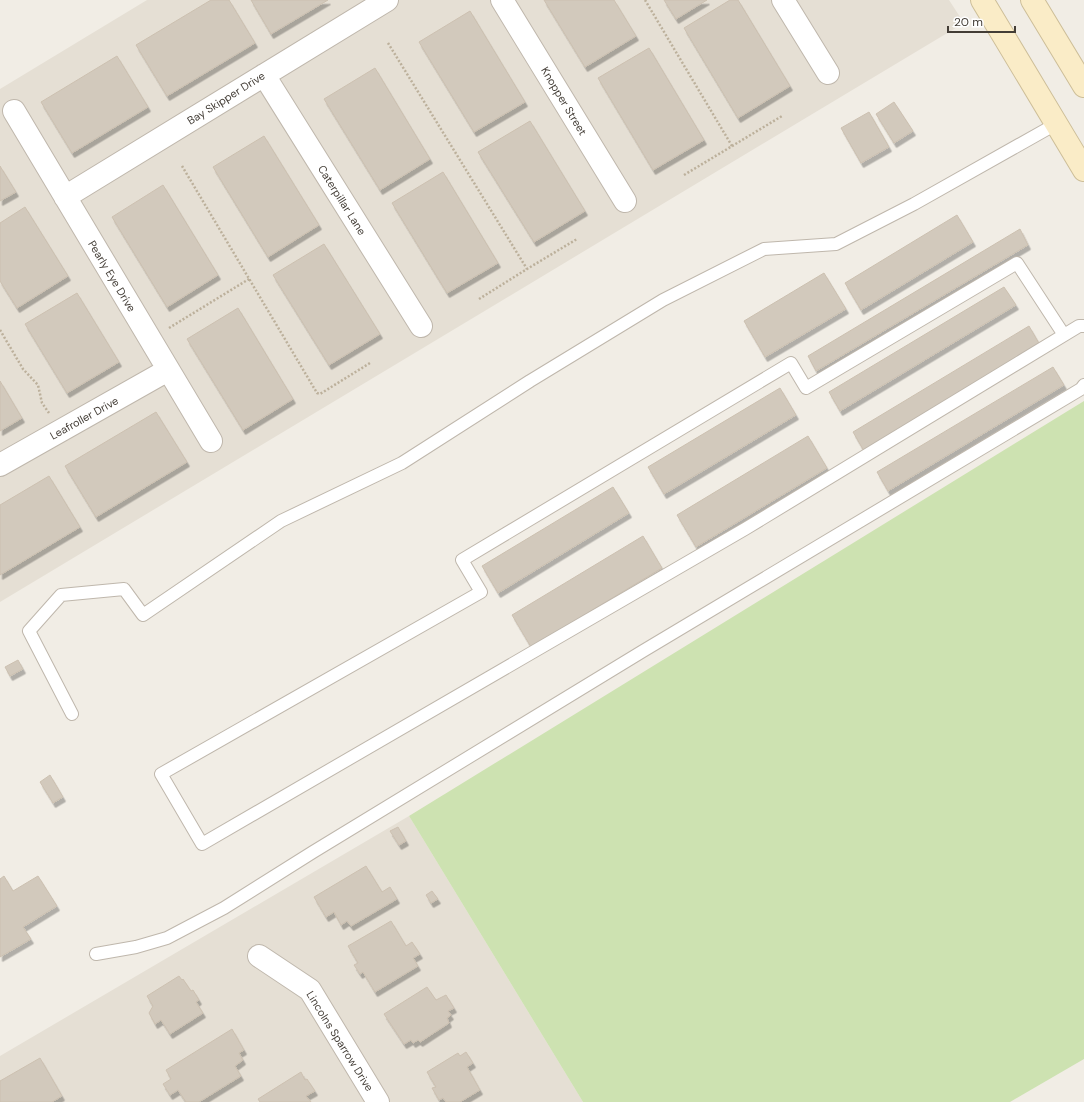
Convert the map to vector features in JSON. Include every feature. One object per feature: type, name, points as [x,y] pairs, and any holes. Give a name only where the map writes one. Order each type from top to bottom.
[{"type":"main road","points":[[982,0],[1084,170]]},
{"type":"main road","points":[[1032,0],[1084,86]]},
{"type":"street","name":"Bay Skipper Drive","points":[[65,197],[388,0]]},
{"type":"street","name":"Knopper Street","points":[[502,0],[625,201]]},
{"type":"street","points":[[783,0],[828,73]]},
{"type":"street","name":"Caterpillar Lane","points":[[264,75],[420,326]]},
{"type":"street","name":"Pearly Eye Drive","points":[[14,111],[211,441]]},
{"type":"street","name":"Leafroller Drive","points":[[0,465],[168,370]]},
{"type":"street","name":"Lincolns Sparrow Drive","points":[[259,956],[310,990],[378,1102]]},
{"type":"lane","points":[[72,714],[29,631],[61,595],[124,589],[143,615],[281,521],[402,463],[530,381],[663,300],[764,249],[836,244],[914,204],[1056,124]]},
{"type":"lane","points":[[1064,335],[1017,263],[806,388],[791,363],[462,560],[481,592],[161,774],[202,844],[745,529],[1079,326],[1084,326]]},
{"type":"lane","points":[[96,954],[136,947],[167,938],[224,908],[313,852],[637,655],[1081,389],[1084,385]]},
{"type":"path","points":[[645,0],[732,146]]},
{"type":"path","points":[[388,43],[527,269]]},
{"type":"path","points":[[684,175],[782,116]]},
{"type":"path","points":[[182,166],[317,393],[320,394],[370,364]]},
{"type":"path","points":[[478,299],[577,240]]},
{"type":"path","points":[[166,330],[249,279]]},
{"type":"path","points":[[0,330],[23,369],[38,385],[42,403],[49,414]]},
{"type":"shaded area","points":[[147,0],[949,0],[964,23],[0,602],[0,89]]},
{"type":"shaded area","points":[[409,816],[583,1102],[0,1102],[0,1056]]},
{"type":"green space","points":[[1084,401],[1084,1059],[1010,1102],[583,1102],[409,816]]},
{"type":"building","points":[[211,0],[229,0],[255,43],[167,96],[136,45]]},
{"type":"building","points":[[251,0],[328,0],[271,34]]},
{"type":"building","points":[[544,0],[614,0],[636,36],[585,67]]},
{"type":"building","points":[[664,0],[707,0],[676,19]]},
{"type":"building","points":[[730,0],[738,0],[790,86],[738,118],[684,28]]},
{"type":"building","points":[[470,11],[525,102],[474,132],[419,42]]},
{"type":"building","points":[[649,48],[704,140],[653,170],[598,78]]},
{"type":"building","points":[[117,56],[148,107],[72,153],[41,102]]},
{"type":"building","points":[[375,68],[430,159],[380,190],[324,99]]},
{"type":"building","points":[[894,102],[913,131],[894,143],[876,114]]},
{"type":"building","points":[[869,112],[889,147],[861,163],[841,128]]},
{"type":"building","points":[[530,121],[585,211],[534,242],[478,152]]},
{"type":"building","points":[[264,136],[319,225],[268,257],[213,167]]},
{"type":"building","points":[[0,166],[16,192],[0,201]]},
{"type":"building","points":[[443,172],[498,263],[447,293],[392,203]]},
{"type":"building","points":[[163,185],[218,275],[167,307],[112,217]]},
{"type":"building","points":[[25,207],[68,276],[17,308],[0,281],[0,223]]},
{"type":"building","points":[[957,215],[973,242],[861,310],[845,283]]},
{"type":"building","points":[[1020,229],[1028,245],[816,371],[808,356]]},
{"type":"building","points":[[324,244],[380,334],[329,365],[273,275]]},
{"type":"building","points":[[824,273],[846,309],[765,357],[744,321]]},
{"type":"building","points":[[1004,287],[1016,305],[840,411],[829,392]]},
{"type":"building","points":[[77,293],[119,362],[67,393],[25,324]]},
{"type":"building","points":[[238,308],[293,399],[243,430],[187,339]]},
{"type":"building","points":[[1029,326],[1040,345],[864,451],[853,432]]},
{"type":"building","points":[[1053,367],[1064,385],[888,491],[877,472]]},
{"type":"building","points":[[0,381],[22,418],[0,431]]},
{"type":"building","points":[[780,388],[796,415],[664,494],[648,467]]},
{"type":"building","points":[[156,412],[187,462],[96,517],[65,466]]},
{"type":"building","points":[[808,436],[827,468],[696,547],[677,515]]},
{"type":"building","points":[[49,476],[80,527],[0,575],[0,505]]},
{"type":"building","points":[[613,487],[629,513],[498,593],[482,566]]},
{"type":"building","points":[[643,536],[662,568],[531,647],[512,615]]},
{"type":"building","points":[[18,660],[23,669],[10,676],[5,667]]},
{"type":"building","points":[[50,775],[63,797],[53,803],[40,782]]},
{"type":"building","points":[[398,827],[406,841],[399,845],[390,831]]},
{"type":"building","points":[[366,866],[382,892],[390,887],[397,899],[351,926],[347,921],[341,925],[334,912],[326,917],[314,897]]},
{"type":"building","points":[[4,876],[13,891],[38,876],[57,906],[23,927],[31,939],[0,957],[0,879]]},
{"type":"building","points":[[432,891],[438,899],[431,903],[426,895]]},
{"type":"building","points":[[391,921],[406,946],[412,942],[420,954],[413,958],[418,966],[375,992],[363,972],[360,974],[354,965],[358,963],[348,946]]},
{"type":"building","points":[[179,976],[182,980],[183,979],[191,991],[193,990],[199,1000],[196,1002],[203,1013],[170,1034],[161,1020],[155,1024],[149,1013],[153,1006],[147,996]]},
{"type":"building","points":[[427,987],[436,1000],[446,995],[454,1008],[448,1011],[451,1015],[447,1018],[449,1023],[420,1042],[418,1040],[413,1043],[411,1040],[404,1044],[384,1014]]},
{"type":"building","points":[[232,1029],[244,1050],[239,1053],[243,1060],[235,1066],[241,1076],[199,1102],[186,1102],[178,1090],[170,1095],[163,1084],[171,1079],[166,1070]]},
{"type":"building","points":[[466,1052],[473,1063],[467,1067],[480,1090],[460,1102],[446,1102],[443,1098],[439,1100],[432,1088],[436,1087],[427,1072],[458,1053],[460,1056]]},
{"type":"building","points":[[40,1058],[62,1096],[52,1102],[0,1102],[0,1081]]},
{"type":"building","points":[[301,1072],[305,1080],[307,1079],[315,1091],[306,1096],[311,1102],[260,1102],[258,1099]]}]
